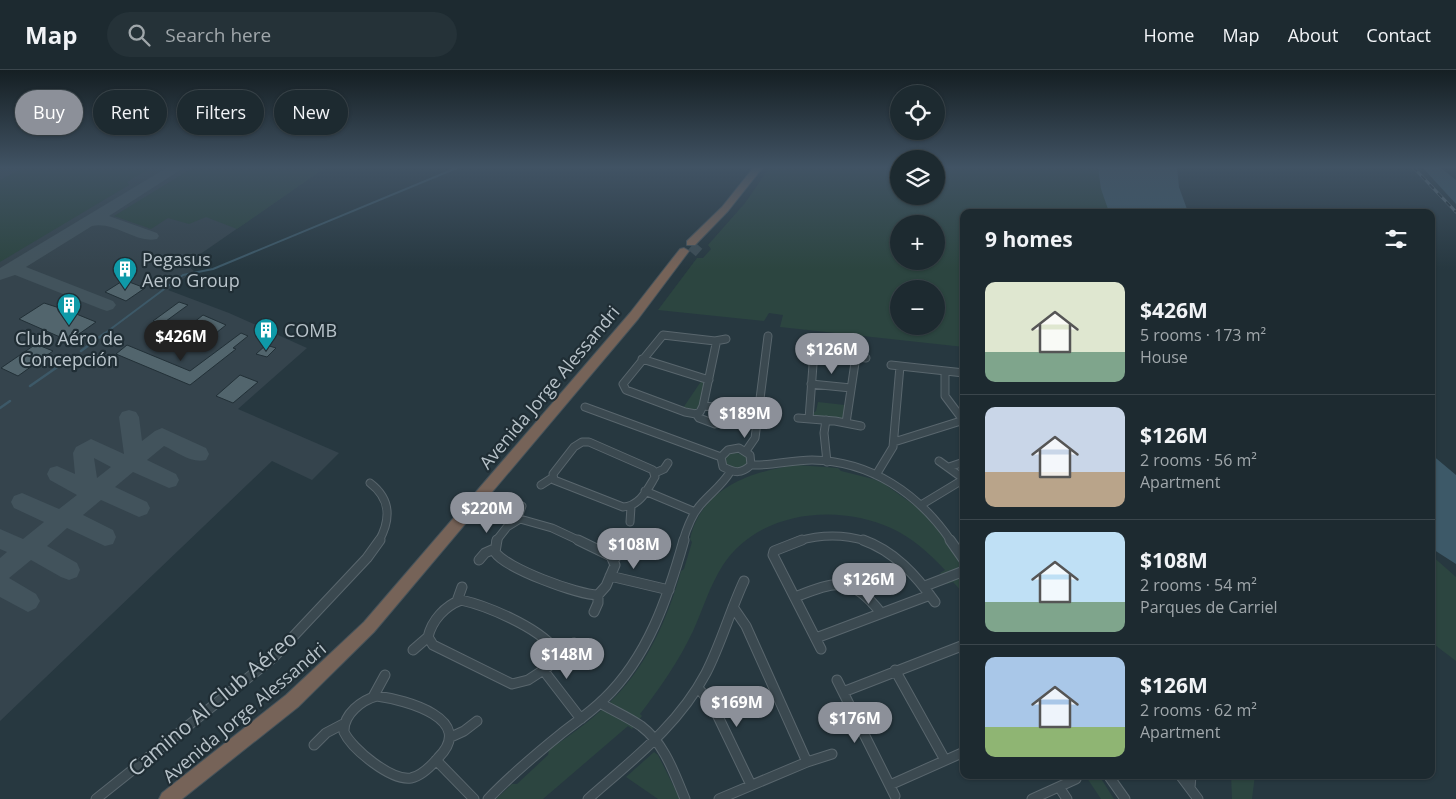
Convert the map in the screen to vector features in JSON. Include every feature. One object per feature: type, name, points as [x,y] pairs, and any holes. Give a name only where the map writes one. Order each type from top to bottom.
[{"type":"highway","name":"Avenida Jorge Alessandri","points":[[168,799],[292,701],[370,627],[656,290],[677,270],[692,248],[716,224],[731,201]]},
{"type":"street","points":[[715,424],[701,419],[696,414],[685,412],[624,388],[624,383],[660,336],[664,334],[715,341],[726,339]]},
{"type":"street","points":[[746,451],[755,438],[768,336]]},
{"type":"street","points":[[696,414],[701,411],[703,406],[716,344],[715,341]]},
{"type":"street","points":[[806,350],[866,358]]},
{"type":"street","points":[[809,419],[814,351]]},
{"type":"street","points":[[846,423],[856,356]]},
{"type":"street","points":[[642,359],[709,380]]},
{"type":"street","points":[[891,365],[945,373],[960,373]]},
{"type":"street","points":[[876,475],[892,450],[894,442],[900,366]]},
{"type":"street","points":[[945,373],[945,396],[960,416]]},
{"type":"street","points":[[811,384],[851,388]]},
{"type":"street","points":[[703,406],[759,411]]},
{"type":"street","points":[[584,407],[721,458]]},
{"type":"street","points":[[798,418],[826,420],[861,426]]},
{"type":"street","points":[[826,420],[824,433],[827,462]]},
{"type":"street","points":[[894,442],[960,421]]},
{"type":"street","points":[[541,485],[552,478],[574,447],[584,441],[646,466],[653,470],[655,474]]},
{"type":"street","points":[[731,449],[746,451],[752,457],[751,465],[744,472],[730,472],[722,465],[721,458],[725,452],[731,449]]},
{"type":"street","points":[[751,465],[802,460],[827,462],[857,468],[876,475],[896,485],[921,505],[938,522],[960,554]]},
{"type":"street","points":[[939,461],[960,476]]},
{"type":"street","points":[[631,507],[654,479],[655,474],[664,469],[668,463]]},
{"type":"street","points":[[949,467],[960,463]]},
{"type":"street","points":[[488,799],[534,756],[600,703],[620,682],[635,660],[656,622],[669,590],[688,528],[695,512],[704,499],[730,472]]},
{"type":"street","points":[[552,478],[602,499],[631,507]]},
{"type":"street","points":[[921,505],[960,481]]},
{"type":"street","name":"Camino Al Club Aéreo","points":[[96,799],[279,653],[370,552],[385,531],[388,512],[384,496],[370,483]]},
{"type":"street","points":[[645,491],[695,512]]},
{"type":"street","points":[[517,520],[518,512],[522,506]]},
{"type":"street","points":[[630,522],[631,507]]},
{"type":"street","points":[[478,560],[485,553],[494,549],[497,540],[510,524],[517,520],[525,519],[552,528],[609,555],[614,560],[615,565],[602,592],[598,595],[587,595],[549,581],[499,557],[494,549]]},
{"type":"street","points":[[816,638],[880,613],[932,598],[925,586],[905,564],[881,548],[846,536],[819,536],[802,540],[772,553],[821,648]]},
{"type":"street","points":[[614,560],[622,550]]},
{"type":"street","points":[[925,586],[960,573]]},
{"type":"street","points":[[610,576],[669,590]]},
{"type":"street","points":[[588,799],[656,741],[679,715],[698,688],[716,652],[744,581]]},
{"type":"street","points":[[795,597],[826,585],[845,584],[865,594],[880,613]]},
{"type":"street","points":[[457,600],[462,586]]},
{"type":"street","points":[[594,612],[598,603],[598,595]]},
{"type":"street","points":[[412,650],[428,637],[432,626],[446,608],[457,600],[468,601],[530,630],[552,644],[556,653],[552,663],[544,670],[526,682],[512,684],[475,668],[433,645],[428,637]]},
{"type":"street","points":[[733,607],[746,626],[807,762]]},
{"type":"street","points":[[556,653],[567,649],[574,643]]},
{"type":"street","points":[[842,692],[960,646]]},
{"type":"street","points":[[544,670],[581,719]]},
{"type":"street","points":[[895,670],[945,760]]},
{"type":"street","points":[[373,697],[377,687],[386,675]]},
{"type":"street","points":[[837,680],[896,796]]},
{"type":"street","points":[[698,688],[712,704],[751,786]]},
{"type":"street","points":[[314,745],[326,733],[345,723],[356,707],[373,697],[392,698],[427,712],[448,725],[451,736],[449,744],[436,760],[415,777],[401,777],[377,764],[358,750],[345,734],[345,723]]},
{"type":"street","points":[[600,703],[642,727],[656,741],[685,799]]},
{"type":"street","points":[[451,736],[464,731],[477,720]]},
{"type":"street","points":[[719,799],[807,762],[832,754]]},
{"type":"street","points":[[890,784],[960,754]]},
{"type":"street","points":[[436,760],[474,799]]},
{"type":"street","points":[[1032,799],[1076,779]]},
{"type":"street","points":[[1111,779],[1125,799]]},
{"type":"street","points":[[1183,779],[1198,799]]},
{"type":"street","points":[[1190,788],[1191,779]]},
{"type":"street","points":[[1059,787],[1067,799]]},
{"type":"shaded area","points":[[0,201],[277,201],[186,264],[194,271],[168,290],[229,313],[307,348],[238,409],[339,453],[312,480],[272,461],[0,721]]},
{"type":"shaded area","points":[[1105,201],[1184,201],[1187,209],[1108,209]]},
{"type":"shaded area","points":[[1435,457],[1456,475],[1456,564],[1435,551]]},
{"type":"green space","points":[[0,201],[102,201],[0,262]]},
{"type":"green space","points":[[138,201],[277,201],[237,229],[206,217],[189,224],[168,218],[151,229],[114,216]]},
{"type":"green space","points":[[746,201],[890,201],[890,205],[945,205],[945,201],[1128,201],[1127,209],[960,209],[960,347],[780,327],[783,315],[769,313],[764,321],[658,310],[697,258],[703,258],[711,249],[708,245]]},
{"type":"green space","points":[[702,380],[706,384],[699,408],[692,410],[683,408]]},
{"type":"green space","points":[[818,402],[845,405],[843,419],[814,416],[813,413],[816,411]]},
{"type":"green space","points":[[735,452],[747,457],[745,466],[736,470],[726,465],[725,459],[728,454]]},
{"type":"green space","points":[[797,465],[838,468],[841,471],[883,483],[921,510],[937,528],[960,563],[960,590],[953,582],[947,584],[940,573],[945,570],[914,541],[891,528],[870,520],[823,514],[777,523],[756,533],[738,547],[723,565],[682,653],[640,714],[642,716],[632,729],[628,726],[543,799],[496,799],[512,784],[517,784],[548,755],[549,750],[603,709],[623,689],[634,674],[645,658],[662,624],[681,571],[684,569],[696,521],[705,507],[731,485],[763,472]]},
{"type":"green space","points":[[1435,559],[1456,577],[1456,661],[1435,645]]},
{"type":"green space","points":[[654,752],[658,755],[680,799],[658,799],[626,777]]},
{"type":"green space","points":[[1088,779],[1101,779],[1114,799],[1101,799]]},
{"type":"green space","points":[[1231,779],[1254,779],[1252,799],[1232,799]]},
{"type":"building","name":"Pegasus Aero Group","points":[[124,280],[145,288],[126,301],[105,292]]},
{"type":"building","points":[[179,302],[188,305],[162,324],[153,321]]},
{"type":"building","points":[[44,303],[96,322],[69,341],[19,319]]},
{"type":"building","points":[[203,315],[226,325],[216,333],[193,323]]},
{"type":"building","points":[[241,333],[248,336],[233,348],[236,349],[190,385],[116,354],[127,345],[190,371]]},
{"type":"building","points":[[36,344],[53,351],[18,376],[1,368]]},
{"type":"building","name":"COMB","points":[[266,345],[276,348],[267,357],[256,354]]},
{"type":"building","points":[[240,375],[258,382],[233,403],[216,396]]},
{"type":"waterway","points":[[104,334],[183,275],[213,269],[377,201]]},
{"type":"waterway","points":[[81,351],[105,333]]},
{"type":"waterway","points":[[30,386],[66,361]]},
{"type":"waterway","points":[[0,408],[10,401]]},
{"type":"taxiway","points":[[88,222],[122,201]]},
{"type":"taxiway","points":[[88,222],[103,219],[151,236]]},
{"type":"taxiway","points":[[0,275],[88,222]]},
{"type":"taxiway","points":[[4,273],[13,269],[19,270],[107,305]]},
{"type":"taxiway","points":[[129,417],[135,459]]},
{"type":"taxiway","points":[[135,459],[162,436],[199,454]]},
{"type":"taxiway","points":[[91,447],[127,465]]},
{"type":"taxiway","points":[[83,453],[88,490]]},
{"type":"taxiway","points":[[99,489],[135,459]]},
{"type":"taxiway","points":[[132,462],[169,480]]},
{"type":"taxiway","points":[[57,474],[88,490]]},
{"type":"taxiway","points":[[65,517],[99,489]]},
{"type":"taxiway","points":[[99,489],[139,508]]},
{"type":"taxiway","points":[[88,490],[93,493]]},
{"type":"taxiway","points":[[88,490],[89,497]]},
{"type":"taxiway","points":[[22,502],[61,520]]},
{"type":"taxiway","points":[[29,548],[65,517]]},
{"type":"taxiway","points":[[65,517],[105,537]]},
{"type":"taxiway","points":[[0,538],[25,551]]},
{"type":"taxiway","points":[[0,572],[29,548]]},
{"type":"taxiway","points":[[29,548],[69,570]]},
{"type":"taxiway","points":[[0,585],[28,601]]},
{"type":"tunnel","points":[[692,253],[699,245]]},
{"type":"railway","points":[[1446,201],[1456,212]]},
{"type":"place","name":"Pegasus Aero Group","points":[[125,290]]},
{"type":"place","name":"Club Aéro de Concepción","points":[[69,326]]},
{"type":"place","name":"COMB","points":[[266,351]]}]
